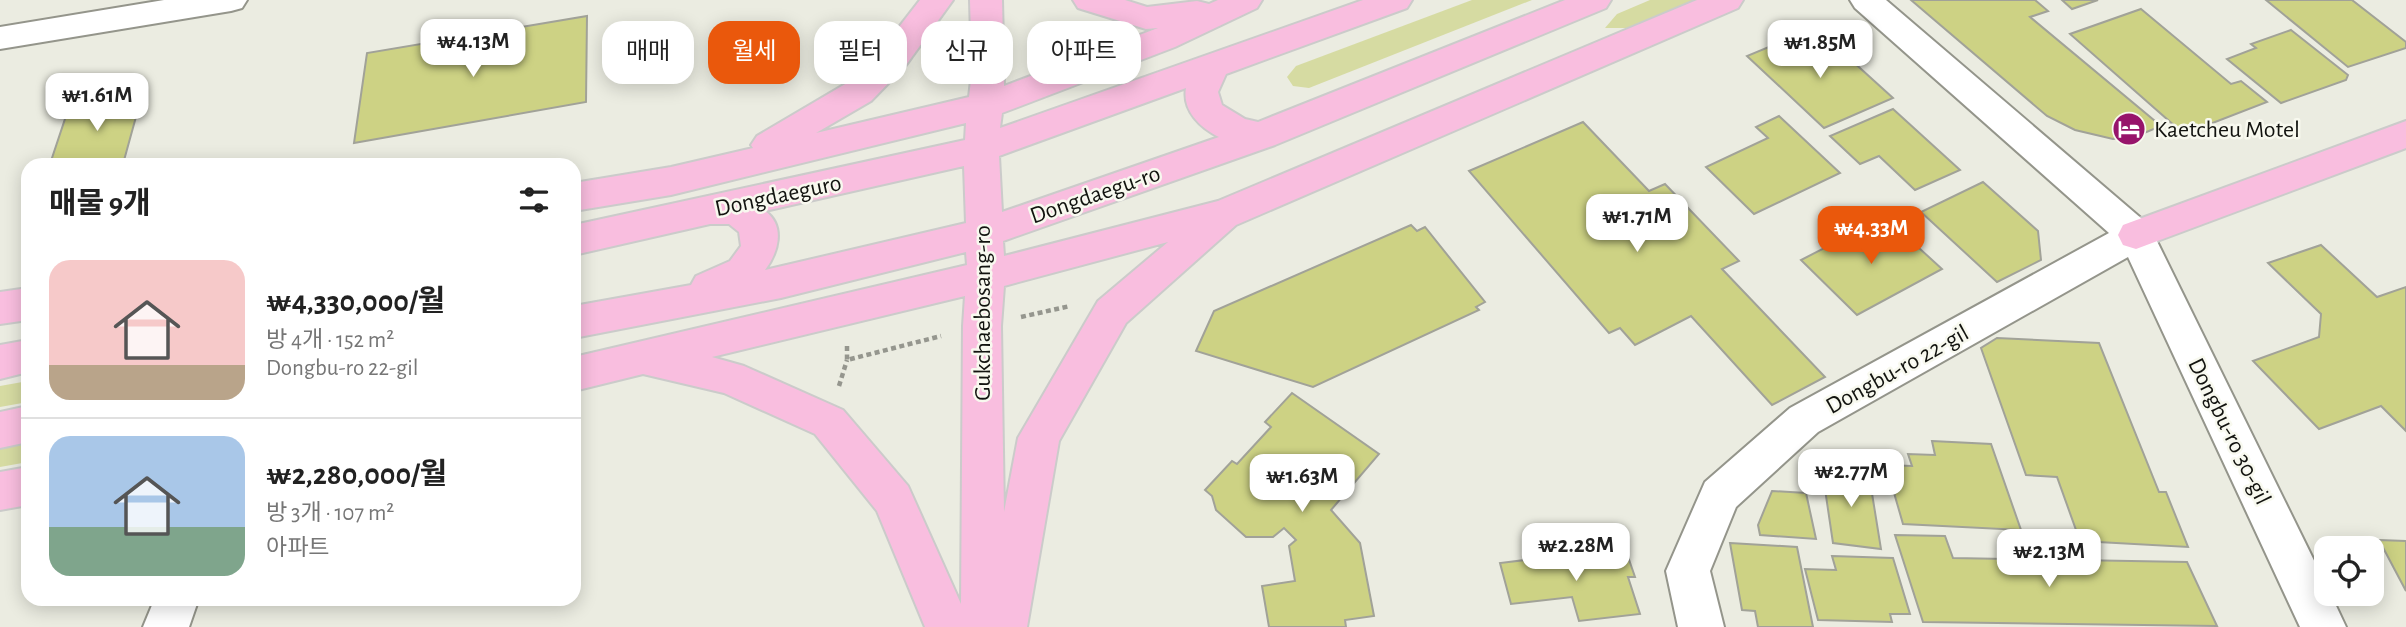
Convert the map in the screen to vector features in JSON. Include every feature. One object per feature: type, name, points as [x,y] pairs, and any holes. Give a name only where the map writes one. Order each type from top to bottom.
[{"type":"main road","points":[[671,181],[728,163],[781,140],[859,92],[894,57],[937,0]]},
{"type":"main road","name":"Gukchaebosang-ro","points":[[983,627],[982,326],[986,276],[981,149],[989,72],[986,0]]},
{"type":"main road","points":[[1089,0],[1146,18],[1235,4]]},
{"type":"main road","points":[[981,149],[1082,115],[1216,63],[1396,0]]},
{"type":"main road","name":"Dongdaegu-ro","points":[[581,321],[803,278],[983,232],[1263,136],[1595,0]]},
{"type":"main road","points":[[581,372],[986,276],[1091,246],[1225,214],[1727,0]]},
{"type":"main road","points":[[581,196],[671,181],[986,106],[1163,39],[1235,4]]},
{"type":"main road","points":[[1216,63],[1203,77],[1200,93],[1205,110],[1219,124],[1239,133],[1263,136]]},
{"type":"main road","name":"Dongbu-ro 22-gil","points":[[2136,235],[2406,134]]},
{"type":"main road","name":"Dongdaeguro","points":[[581,238],[981,149]]},
{"type":"main road","points":[[665,306],[743,272],[760,248],[757,225],[736,210],[705,211]]},
{"type":"main road","points":[[1004,627],[1039,438],[1112,312],[1225,214]]},
{"type":"main road","points":[[0,308],[21,305]]},
{"type":"main road","points":[[0,362],[21,358]]},
{"type":"main road","points":[[644,359],[730,378],[829,422],[893,499],[948,627]]},
{"type":"main road","points":[[0,430],[21,426]]},
{"type":"main road","points":[[0,491],[21,487]]},
{"type":"street","points":[[0,38],[231,0]]},
{"type":"street","points":[[1866,0],[2136,235]]},
{"type":"street","name":"Dongbu-ro 22-gil","points":[[1701,627],[1688,571],[1720,495],[1804,421],[2136,235]]},
{"type":"street","name":"Dongbu-ro 30-gil","points":[[2136,235],[2323,627]]},
{"type":"street","points":[[166,627],[174,606]]},
{"type":"green space","points":[[1472,0],[1532,0],[1309,88],[1293,86],[1287,77],[1296,66]]},
{"type":"green space","points":[[1650,0],[1696,0],[1630,28],[1605,28],[1617,14]]},
{"type":"green space","points":[[21,382],[21,403],[0,407],[0,386]]},
{"type":"green space","points":[[21,441],[21,463],[0,467],[0,445]]},
{"type":"building","points":[[1911,0],[2035,0],[2048,11],[2030,17],[2161,126],[2137,136],[2113,139],[2075,130],[2047,116]]},
{"type":"building","points":[[2062,0],[2098,0],[2072,9]]},
{"type":"building","points":[[2266,0],[2352,0],[2406,42],[2406,48],[2348,67]]},
{"type":"building","points":[[2141,9],[2231,84],[2241,81],[2267,102],[2184,134],[2070,34]]},
{"type":"building","points":[[587,16],[586,102],[354,143],[367,53]]},
{"type":"building","points":[[2291,30],[2348,75],[2346,80],[2281,103],[2227,59],[2256,48],[2251,44]]},
{"type":"building","points":[[1793,37],[1806,49],[1829,40],[1893,98],[1824,128],[1747,56]]},
{"type":"building","points":[[142,95],[125,158],[52,158],[69,107]]},
{"type":"building","points":[[1893,109],[1960,170],[1915,190],[1879,156],[1860,164],[1830,136]]},
{"type":"building","points":[[1779,116],[1840,173],[1754,214],[1706,167],[1768,138],[1756,127]]},
{"type":"building","points":[[1583,122],[1649,191],[1665,184],[1739,261],[1722,269],[1825,377],[1772,405],[1691,316],[1635,345],[1620,328],[1609,333],[1469,171]]},
{"type":"building","points":[[1983,182],[2038,231],[2041,260],[1997,282],[1921,212]]},
{"type":"building","points":[[1885,217],[1942,269],[1857,315],[1801,260]]},
{"type":"building","points":[[1411,225],[1417,231],[1425,227],[1485,302],[1476,307],[1479,310],[1313,387],[1196,351],[1214,311]]},
{"type":"building","points":[[2321,245],[2377,297],[2406,287],[2406,431],[2381,406],[2319,429],[2253,361],[2319,337],[2321,314],[2268,263]]},
{"type":"building","points":[[1997,338],[2099,343],[2159,492],[2166,492],[2188,547],[2080,541],[2057,477],[2026,475],[1981,348]]},
{"type":"building","points":[[1292,393],[1379,454],[1331,510],[1360,543],[1374,616],[1345,620],[1346,627],[1269,627],[1262,586],[1295,581],[1289,546],[1296,540],[1284,528],[1273,537],[1246,537],[1216,510],[1212,496],[1205,490],[1232,461],[1237,464],[1271,427],[1265,422]]},
{"type":"building","points":[[1932,441],[1991,444],[2021,530],[1903,524],[1886,465],[1912,466],[1908,454],[1935,455]]},
{"type":"building","points":[[1822,469],[1869,475],[1881,549],[1833,543]]},
{"type":"building","points":[[1772,491],[1806,493],[1816,539],[1760,535],[1758,525]]},
{"type":"building","points":[[1895,535],[1945,536],[1953,558],[2187,562],[2217,626],[1923,622]]},
{"type":"building","points":[[2384,540],[2406,541],[2406,591],[2384,549]]},
{"type":"building","points":[[1730,543],[1797,547],[1813,627],[1758,627],[1755,611],[1742,610]]},
{"type":"building","points":[[1625,548],[1635,577],[1628,577],[1640,614],[1579,621],[1572,597],[1511,604],[1500,563]]},
{"type":"building","points":[[1832,556],[1893,558],[1910,614],[1890,614],[1892,622],[1818,620],[1805,569],[1836,570]]},
{"type":"place","name":"Kaetcheu Motel","points":[[2129,129]]}]
